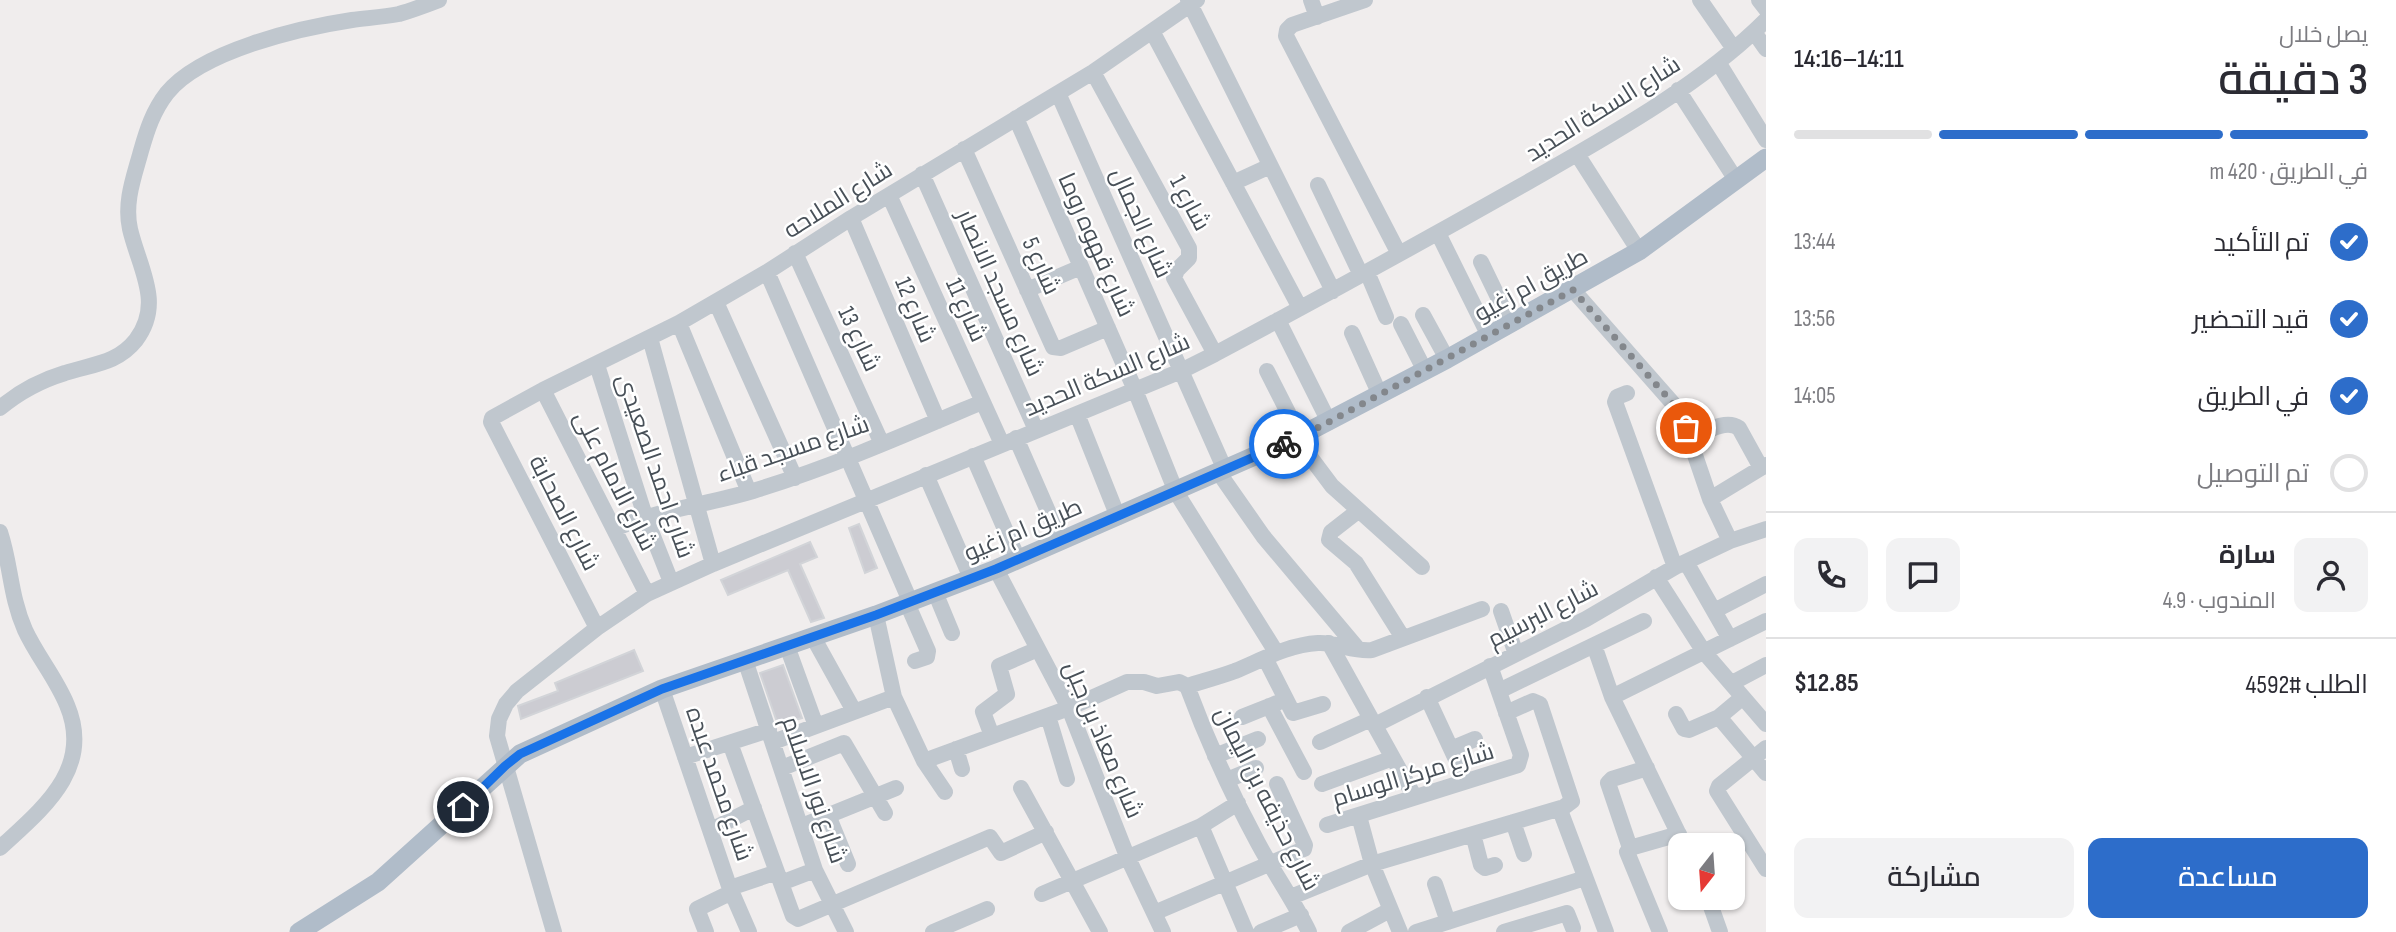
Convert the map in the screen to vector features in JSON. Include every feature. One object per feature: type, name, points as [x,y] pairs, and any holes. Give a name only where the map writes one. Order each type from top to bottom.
[{"type":"main road","name":"طريق ام زغيو","points":[[299,932],[378,881],[520,754],[662,689],[876,615],[996,569],[1298,437],[1447,359],[1639,251],[1766,158]]},
{"type":"street","points":[[0,408],[19,394],[51,378],[110,361],[127,350],[140,334],[148,316],[149,287],[129,226],[128,203],[153,115],[178,81],[210,60],[273,38],[326,25],[401,13],[439,0]]},
{"type":"street","points":[[1311,0],[1317,17]]},
{"type":"street","points":[[1365,0],[1292,26],[1287,30],[1286,36],[1399,254]]},
{"type":"street","points":[[1700,0],[1734,49]]},
{"type":"street","points":[[1759,0],[1766,9]]},
{"type":"street","points":[[1192,1],[1333,291]]},
{"type":"street","name":"شارع الملاحه","points":[[492,418],[716,302],[1093,72],[1192,1]]},
{"type":"street","points":[[1760,26],[1766,49]]},
{"type":"street","name":"شارع السكة الحديد","points":[[554,932],[497,736],[499,719],[506,704],[517,691],[597,628],[647,593],[671,582],[1181,371],[1215,354],[1577,154],[1678,90],[1718,62],[1760,26]]},
{"type":"street","points":[[1152,31],[1300,308]]},
{"type":"street","points":[[1718,62],[1766,140]]},
{"type":"street","name":"شارع 1","points":[[1093,72],[1189,248],[1189,258],[1177,270],[1174,278],[1215,354]]},
{"type":"street","points":[[1678,90],[1736,180]]},
{"type":"street","name":"شارع الجمال","points":[[1058,93],[1181,371],[1222,471]]},
{"type":"street","name":"شارع قهوه روما","points":[[1016,118],[1135,390],[1176,492],[1270,655],[1285,700]]},
{"type":"street","name":"شارع 5","points":[[964,149],[1050,343],[1056,349],[1108,328]]},
{"type":"street","points":[[1577,154],[1639,251]]},
{"type":"street","points":[[1233,183],[1270,166]]},
{"type":"street","name":"شارع مسجد الانصار","points":[[922,174],[1036,430]]},
{"type":"street","points":[[1318,184],[1364,273],[1425,371]]},
{"type":"street","name":"شارع 11","points":[[889,195],[982,402],[1009,441],[1061,541]]},
{"type":"street","name":"شارع 12","points":[[851,218],[938,421]]},
{"type":"street","points":[[1438,233],[1489,336]]},
{"type":"street","name":"شارع 13","points":[[795,253],[882,444]]},
{"type":"street","points":[[1480,261],[1511,324]]},
{"type":"street","points":[[1027,290],[1081,267]]},
{"type":"street","points":[[766,272],[909,602],[928,652],[927,657],[915,662]]},
{"type":"street","points":[[1573,290],[1676,407],[1682,417],[1710,499],[1730,541]]},
{"type":"street","points":[[716,302],[795,478]]},
{"type":"street","points":[[1423,315],[1447,359]]},
{"type":"street","points":[[1278,320],[1329,422]]},
{"type":"street","points":[[679,323],[750,492]]},
{"type":"street","points":[[1352,333],[1380,395]]},
{"type":"street","points":[[650,338],[713,564]]},
{"type":"street","name":"شارع احمد الصعيدى","points":[[597,365],[645,516],[671,582]]},
{"type":"street","points":[[1267,371],[1298,437],[1325,479],[1422,567]]},
{"type":"street","name":"شارع الامام على","points":[[543,390],[647,593]]},
{"type":"street","points":[[1627,393],[1617,397],[1615,402],[1681,564],[1730,639]]},
{"type":"street","name":"شارع مسجد قباء","points":[[614,529],[645,516],[750,492],[795,478],[982,402]]},
{"type":"street","points":[[1077,414],[1118,517]]},
{"type":"street","name":"شارع الصحابة","points":[[492,418],[491,422],[597,628]]},
{"type":"street","points":[[1688,439],[1726,425],[1735,425],[1764,466],[1710,499]]},
{"type":"street","points":[[973,456],[1018,559]]},
{"type":"street","points":[[1222,471],[1263,536],[1359,651]]},
{"type":"street","points":[[926,475],[971,578]]},
{"type":"street","points":[[1359,511],[1331,532],[1329,540],[1356,563],[1403,638]]},
{"type":"street","name":"شارع البرسيم","points":[[1320,742],[1373,722],[1427,697],[1598,612],[1681,564],[1730,541],[1766,529]]},
{"type":"street","points":[[0,532],[18,612],[66,703],[71,715],[74,740],[69,767],[57,792],[0,848]]},
{"type":"street","name":"شارع معاذ بن جبل","points":[[996,569],[1069,708],[1127,856],[1163,932]]},
{"type":"street","points":[[1656,577],[1704,652],[1765,721]]},
{"type":"street","points":[[1714,611],[1766,584]]},
{"type":"street","points":[[935,592],[952,633]]},
{"type":"street","points":[[924,761],[1069,708],[1127,682],[1144,682],[1157,686],[1178,682],[1187,686],[1270,655],[1317,643],[1329,643],[1359,651],[1372,650],[1482,610]]},
{"type":"street","points":[[1501,611],[1516,654]]},
{"type":"street","points":[[876,615],[894,697],[924,761],[945,792]]},
{"type":"street","points":[[1499,691],[1644,621]]},
{"type":"street","points":[[1612,697],[1766,621]]},
{"type":"street","points":[[813,636],[854,711]]},
{"type":"street","points":[[1329,643],[1415,796]]},
{"type":"street","points":[[1594,645],[1612,697],[1678,833]]},
{"type":"street","points":[[787,646],[816,726]]},
{"type":"street","points":[[992,736],[983,712],[1007,694],[999,666],[1038,649]]},
{"type":"street","name":"شارع نور الاسلام","points":[[745,660],[815,870],[846,932]]},
{"type":"street","points":[[1732,683],[1766,665]]},
{"type":"street","points":[[1291,897],[1372,864],[1561,808],[1572,801],[1540,704],[1533,701],[1506,713],[1490,666]]},
{"type":"street","name":"شارع حذيفه بن اليمان","points":[[1187,686],[1238,803],[1309,932]]},
{"type":"street","name":"شارع محمد عبده","points":[[662,689],[731,889],[815,870]]},
{"type":"street","points":[[685,757],[730,743],[816,726],[894,697]]},
{"type":"street","points":[[1427,697],[1466,781]]},
{"type":"street","points":[[1676,713],[1684,729],[1688,730],[1718,717],[1743,697]]},
{"type":"street","points":[[1242,717],[1285,700],[1295,713],[1323,704]]},
{"type":"street","points":[[1269,706],[1304,772]]},
{"type":"street","name":"شارع مركز الوسام","points":[[1327,825],[1518,765],[1521,755],[1506,713]]},
{"type":"street","points":[[1048,716],[1067,779]]},
{"type":"street","points":[[1718,717],[1760,753],[1766,773]]},
{"type":"street","points":[[1215,755],[1258,739]]},
{"type":"street","points":[[1451,749],[1475,739]]},
{"type":"street","points":[[730,743],[795,918],[801,919],[833,906],[990,837],[1000,852],[1046,832]]},
{"type":"street","points":[[782,768],[842,743],[847,745],[885,813]]},
{"type":"street","points":[[956,749],[962,769]]},
{"type":"street","points":[[1760,753],[1719,786],[1717,794],[1766,869]]},
{"type":"street","points":[[1322,784],[1393,758]]},
{"type":"street","points":[[1227,780],[1256,768]]},
{"type":"street","points":[[1647,768],[1612,779],[1608,783],[1628,850],[1660,932]]},
{"type":"street","points":[[1154,913],[1304,849],[1305,845],[1277,784]]},
{"type":"street","points":[[802,826],[896,788]]},
{"type":"street","points":[[1021,788],[1100,932]]},
{"type":"street","points":[[1042,894],[1201,826],[1238,803]]},
{"type":"street","points":[[710,830],[754,808]]},
{"type":"street","points":[[1561,808],[1606,932]]},
{"type":"street","points":[[828,815],[848,864]]},
{"type":"street","points":[[1359,816],[1372,864],[1400,932]]},
{"type":"street","points":[[1513,822],[1524,854]]},
{"type":"street","points":[[1201,826],[1246,932]]},
{"type":"street","points":[[1473,834],[1481,865],[1485,868],[1494,865]]},
{"type":"street","points":[[1628,850],[1668,842]]},
{"type":"street","points":[[1416,932],[1585,878]]},
{"type":"street","points":[[1435,884],[1448,922]]},
{"type":"street","points":[[706,932],[697,909],[731,889],[749,932]]},
{"type":"street","points":[[933,932],[987,909]]},
{"type":"street","points":[[1349,932],[1390,910]]},
{"type":"street","points":[[1712,910],[1720,932]]},
{"type":"street","points":[[1504,932],[1567,913],[1573,928]]},
{"type":"street","points":[[1261,932],[1301,915]]},
{"type":"building","points":[[859,524],[877,568],[865,573],[849,528]]},
{"type":"building","points":[[810,542],[817,557],[800,564],[824,618],[811,622],[788,570],[728,595],[721,580]]},
{"type":"building","points":[[634,650],[643,671],[521,719],[518,706],[558,691],[555,683]]},
{"type":"building","points":[[783,665],[802,718],[778,725],[760,673]]},
{"type":"way so far","points":[[1284,444],[1573,290],[1676,407],[1686,428]]},
{"type":"route","points":[[463,807],[520,754],[662,689],[876,615],[971,578],[1284,444]]}]
